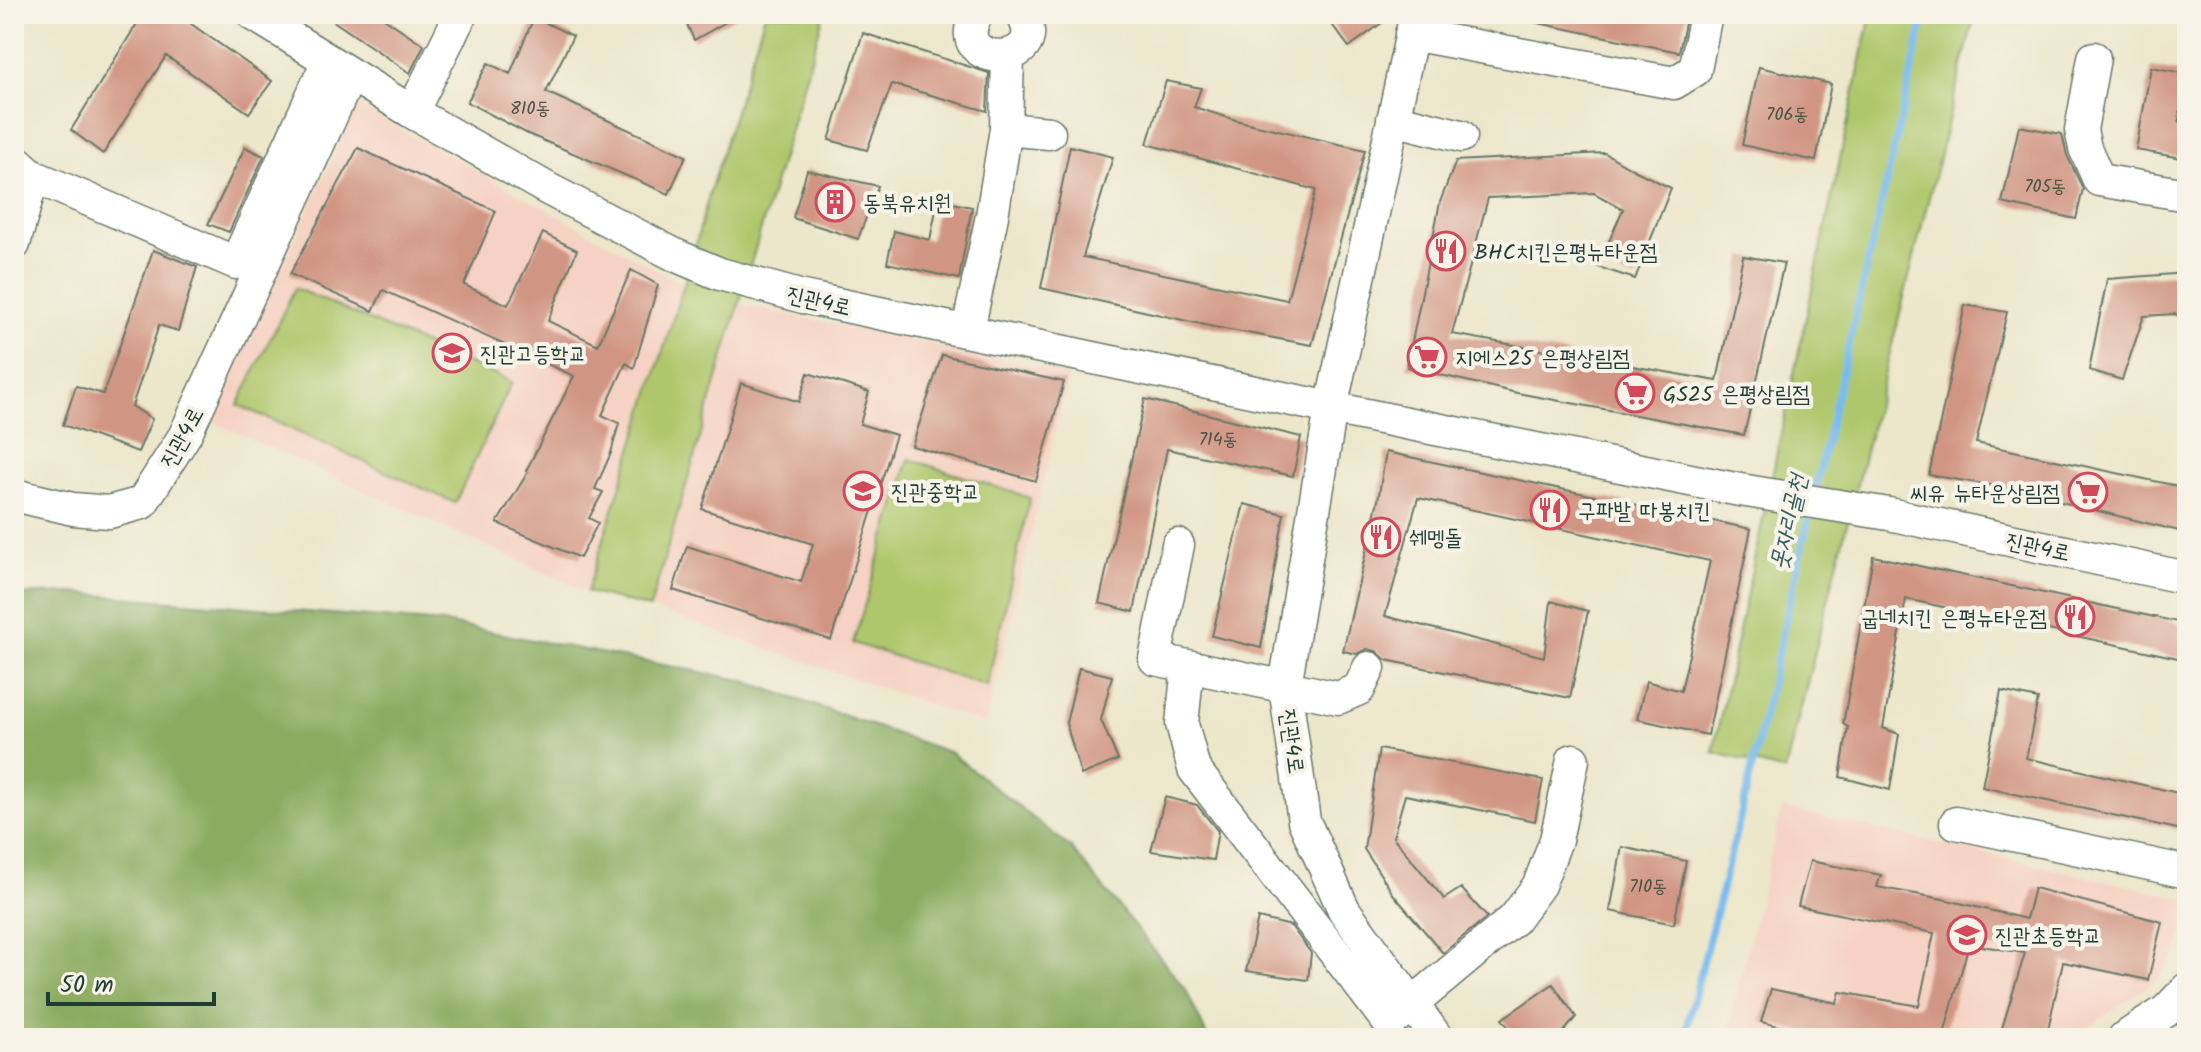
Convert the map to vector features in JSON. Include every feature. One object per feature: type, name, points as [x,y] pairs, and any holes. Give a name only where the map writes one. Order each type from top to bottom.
[{"type":"street","name":"진관4로","points":[[253,14],[412,112],[548,189],[677,256],[720,274],[803,297],[1331,408],[1740,490],[1889,514],[2187,578]]},
{"type":"street","points":[[412,112],[461,14]]},
{"type":"street","points":[[977,14],[971,28],[976,45],[990,56],[1008,56],[1017,52],[1027,37],[1028,28],[1022,14]]},
{"type":"street","points":[[1331,408],[1414,24],[1674,83],[1695,70],[1706,14]]},
{"type":"street","points":[[968,330],[992,216],[1006,129],[1008,56]]},
{"type":"street","points":[[2094,58],[2081,130],[2099,180],[2187,195]]},
{"type":"street","name":"진관4로","points":[[14,495],[73,509],[109,512],[142,503],[185,435],[339,68]]},
{"type":"street","points":[[14,244],[23,168],[236,263],[339,68]]},
{"type":"street","points":[[1393,119],[1461,136]]},
{"type":"street","points":[[1006,129],[1049,133]]},
{"type":"street","name":"진관4로","points":[[1331,408],[1285,686],[1304,821],[1344,910],[1437,1038]]},
{"type":"street","points":[[1178,545],[1155,659],[1338,698],[1359,689],[1369,668]]},
{"type":"street","points":[[1188,666],[1182,724],[1194,769],[1389,1023],[1514,919],[1539,885],[1556,840],[1573,760]]},
{"type":"street","points":[[1956,823],[2187,872]]},
{"type":"street","points":[[2124,1038],[2166,1011],[2187,989]]},
{"type":"shaded area","name":"진관고등학교","points":[[357,105],[684,285],[587,592],[211,421]]},
{"type":"shaded area","name":"진관중학교","points":[[740,304],[1069,374],[985,724],[650,608]]},
{"type":"shaded area","name":"진관초등학교","points":[[1782,808],[2187,899],[2187,915],[2177,954],[2158,979],[2073,1038],[1726,1038]]},
{"type":"green space","points":[[765,14],[824,14],[650,608],[587,592]]},
{"type":"green space","points":[[1871,14],[1975,14],[1785,771],[1713,752]]},
{"type":"green space","points":[[295,288],[512,382],[455,503],[238,405]]},
{"type":"green space","points":[[909,459],[1030,498],[987,686],[853,643]]},
{"type":"green space","points":[[72,593],[444,623],[742,680],[951,753],[1071,848],[1185,988],[1208,1038],[14,1038],[14,595]]},
{"type":"building","points":[[143,14],[177,14],[272,81],[249,113],[166,56],[103,154],[71,130]]},
{"type":"building","points":[[323,14],[378,14],[424,45],[410,73]]},
{"type":"building","points":[[682,14],[740,14],[694,40]]},
{"type":"building","points":[[1324,14],[1394,14],[1349,47]]},
{"type":"building","points":[[1534,14],[1687,14],[1679,52],[1533,22]]},
{"type":"building","points":[[534,17],[573,36],[546,92],[686,156],[669,194],[528,134],[467,102],[488,63],[510,74]]},
{"type":"building","points":[[863,33],[989,73],[987,111],[892,84],[867,150],[829,140]]},
{"type":"building","points":[[1759,67],[1831,84],[1816,161],[1742,145]]},
{"type":"building","points":[[2151,67],[2184,73],[2179,122],[2187,123],[2187,159],[2136,150]]},
{"type":"building","points":[[1166,81],[1201,88],[1194,107],[1239,121],[1365,150],[1312,345],[1214,327],[1041,288],[1070,146],[1113,157],[1083,257],[1287,300],[1316,190],[1147,144]]},
{"type":"building","points":[[2019,126],[2062,134],[2067,155],[2083,189],[2076,219],[2002,203]]},
{"type":"building","points":[[245,147],[264,156],[229,232],[208,224]]},
{"type":"building","points":[[358,148],[496,211],[464,285],[508,305],[543,233],[577,250],[548,321],[598,345],[631,270],[658,285],[634,368],[626,363],[602,415],[619,423],[611,453],[595,489],[603,492],[589,518],[598,523],[580,558],[497,523],[528,472],[574,376],[383,290],[373,311],[290,274]]},
{"type":"building","points":[[1605,153],[1671,188],[1635,279],[1598,267],[1623,209],[1594,193],[1488,198],[1452,334],[1717,381],[1743,256],[1784,263],[1744,435],[1517,393],[1407,367],[1440,202],[1456,161]]},
{"type":"building","name":"동북유치원","points":[[807,170],[878,186],[858,239],[793,218]]},
{"type":"building","points":[[938,200],[972,207],[959,279],[887,263],[894,231],[930,240]]},
{"type":"building","points":[[153,250],[197,267],[178,331],[159,325],[132,406],[152,419],[138,452],[63,425],[76,386],[103,394]]},
{"type":"building","points":[[2187,273],[2187,321],[2175,314],[2144,316],[2122,380],[2089,370],[2107,279]]},
{"type":"building","points":[[1965,305],[2007,312],[1976,443],[2187,488],[2187,533],[2001,487],[1929,475]]},
{"type":"building","points":[[942,355],[1064,382],[1036,481],[912,446]]},
{"type":"building","points":[[808,373],[869,392],[860,424],[896,435],[831,640],[673,590],[687,546],[801,582],[813,544],[702,509],[741,383],[799,402]]},
{"type":"building","points":[[1145,399],[1301,437],[1293,476],[1167,449],[1134,612],[1099,603]]},
{"type":"building","points":[[1386,452],[1751,529],[1708,735],[1637,719],[1646,681],[1681,691],[1710,561],[1418,498],[1385,616],[1544,657],[1551,601],[1588,611],[1570,698],[1386,660],[1376,651],[1367,649],[1357,654],[1343,651]]},
{"type":"building","points":[[1244,504],[1284,514],[1261,648],[1212,636]]},
{"type":"building","points":[[1873,556],[2187,624],[2187,660],[1906,599],[1883,728],[1899,734],[1890,790],[1840,777],[1848,727],[1843,724]]},
{"type":"building","points":[[1079,668],[1112,676],[1101,720],[1118,760],[1081,775],[1066,723]]},
{"type":"building","points":[[2001,691],[2038,699],[2026,758],[2187,795],[2187,831],[1982,787]]},
{"type":"building","points":[[1379,749],[1543,780],[1535,821],[1405,795],[1393,837],[1444,899],[1461,888],[1487,917],[1443,953],[1393,894],[1364,849]]},
{"type":"building","points":[[1165,797],[1197,805],[1218,831],[1213,860],[1151,851]]},
{"type":"building","points":[[1622,847],[1686,861],[1674,924],[1610,911]]},
{"type":"building","points":[[1810,861],[1881,875],[1877,887],[2026,919],[2034,888],[2162,922],[2148,980],[2063,962],[2046,1038],[1999,1038],[2025,953],[1969,944],[1943,1038],[1830,1038],[1761,1022],[1771,989],[1837,1003],[1840,992],[1919,1006],[1934,933],[1798,906]]},
{"type":"building","points":[[1258,918],[1291,926],[1311,953],[1308,980],[1246,971]]},
{"type":"building","points":[[1553,984],[1576,1017],[1559,1038],[1517,1038],[1502,1019]]},
{"type":"waterway","name":"못자리골천","points":[[1814,495],[1925,14]]},
{"type":"waterway","name":"못자리골천","points":[[1684,1038],[1747,790],[1810,511]]},
{"type":"place","name":"동북유치원","points":[[835,202]]},
{"type":"place","name":"BHC치킨은평뉴타운점","points":[[1446,251]]},
{"type":"place","name":"진관고등학교","points":[[452,353]]},
{"type":"place","name":"지에스25 은평상림점","points":[[1427,357]]},
{"type":"place","name":"GS25 은평상림점","points":[[1635,393]]},
{"type":"place","name":"진관중학교","points":[[863,491]]},
{"type":"place","name":"씨유 뉴타운상림점","points":[[2088,492]]},
{"type":"place","name":"구파발 따봉치킨","points":[[1550,510]]},
{"type":"place","name":"쉐멩돌","points":[[1381,537]]},
{"type":"place","name":"굽네치킨 은평뉴타운점","points":[[2075,617]]},
{"type":"place","name":"진관초등학교","points":[[1967,935]]}]
